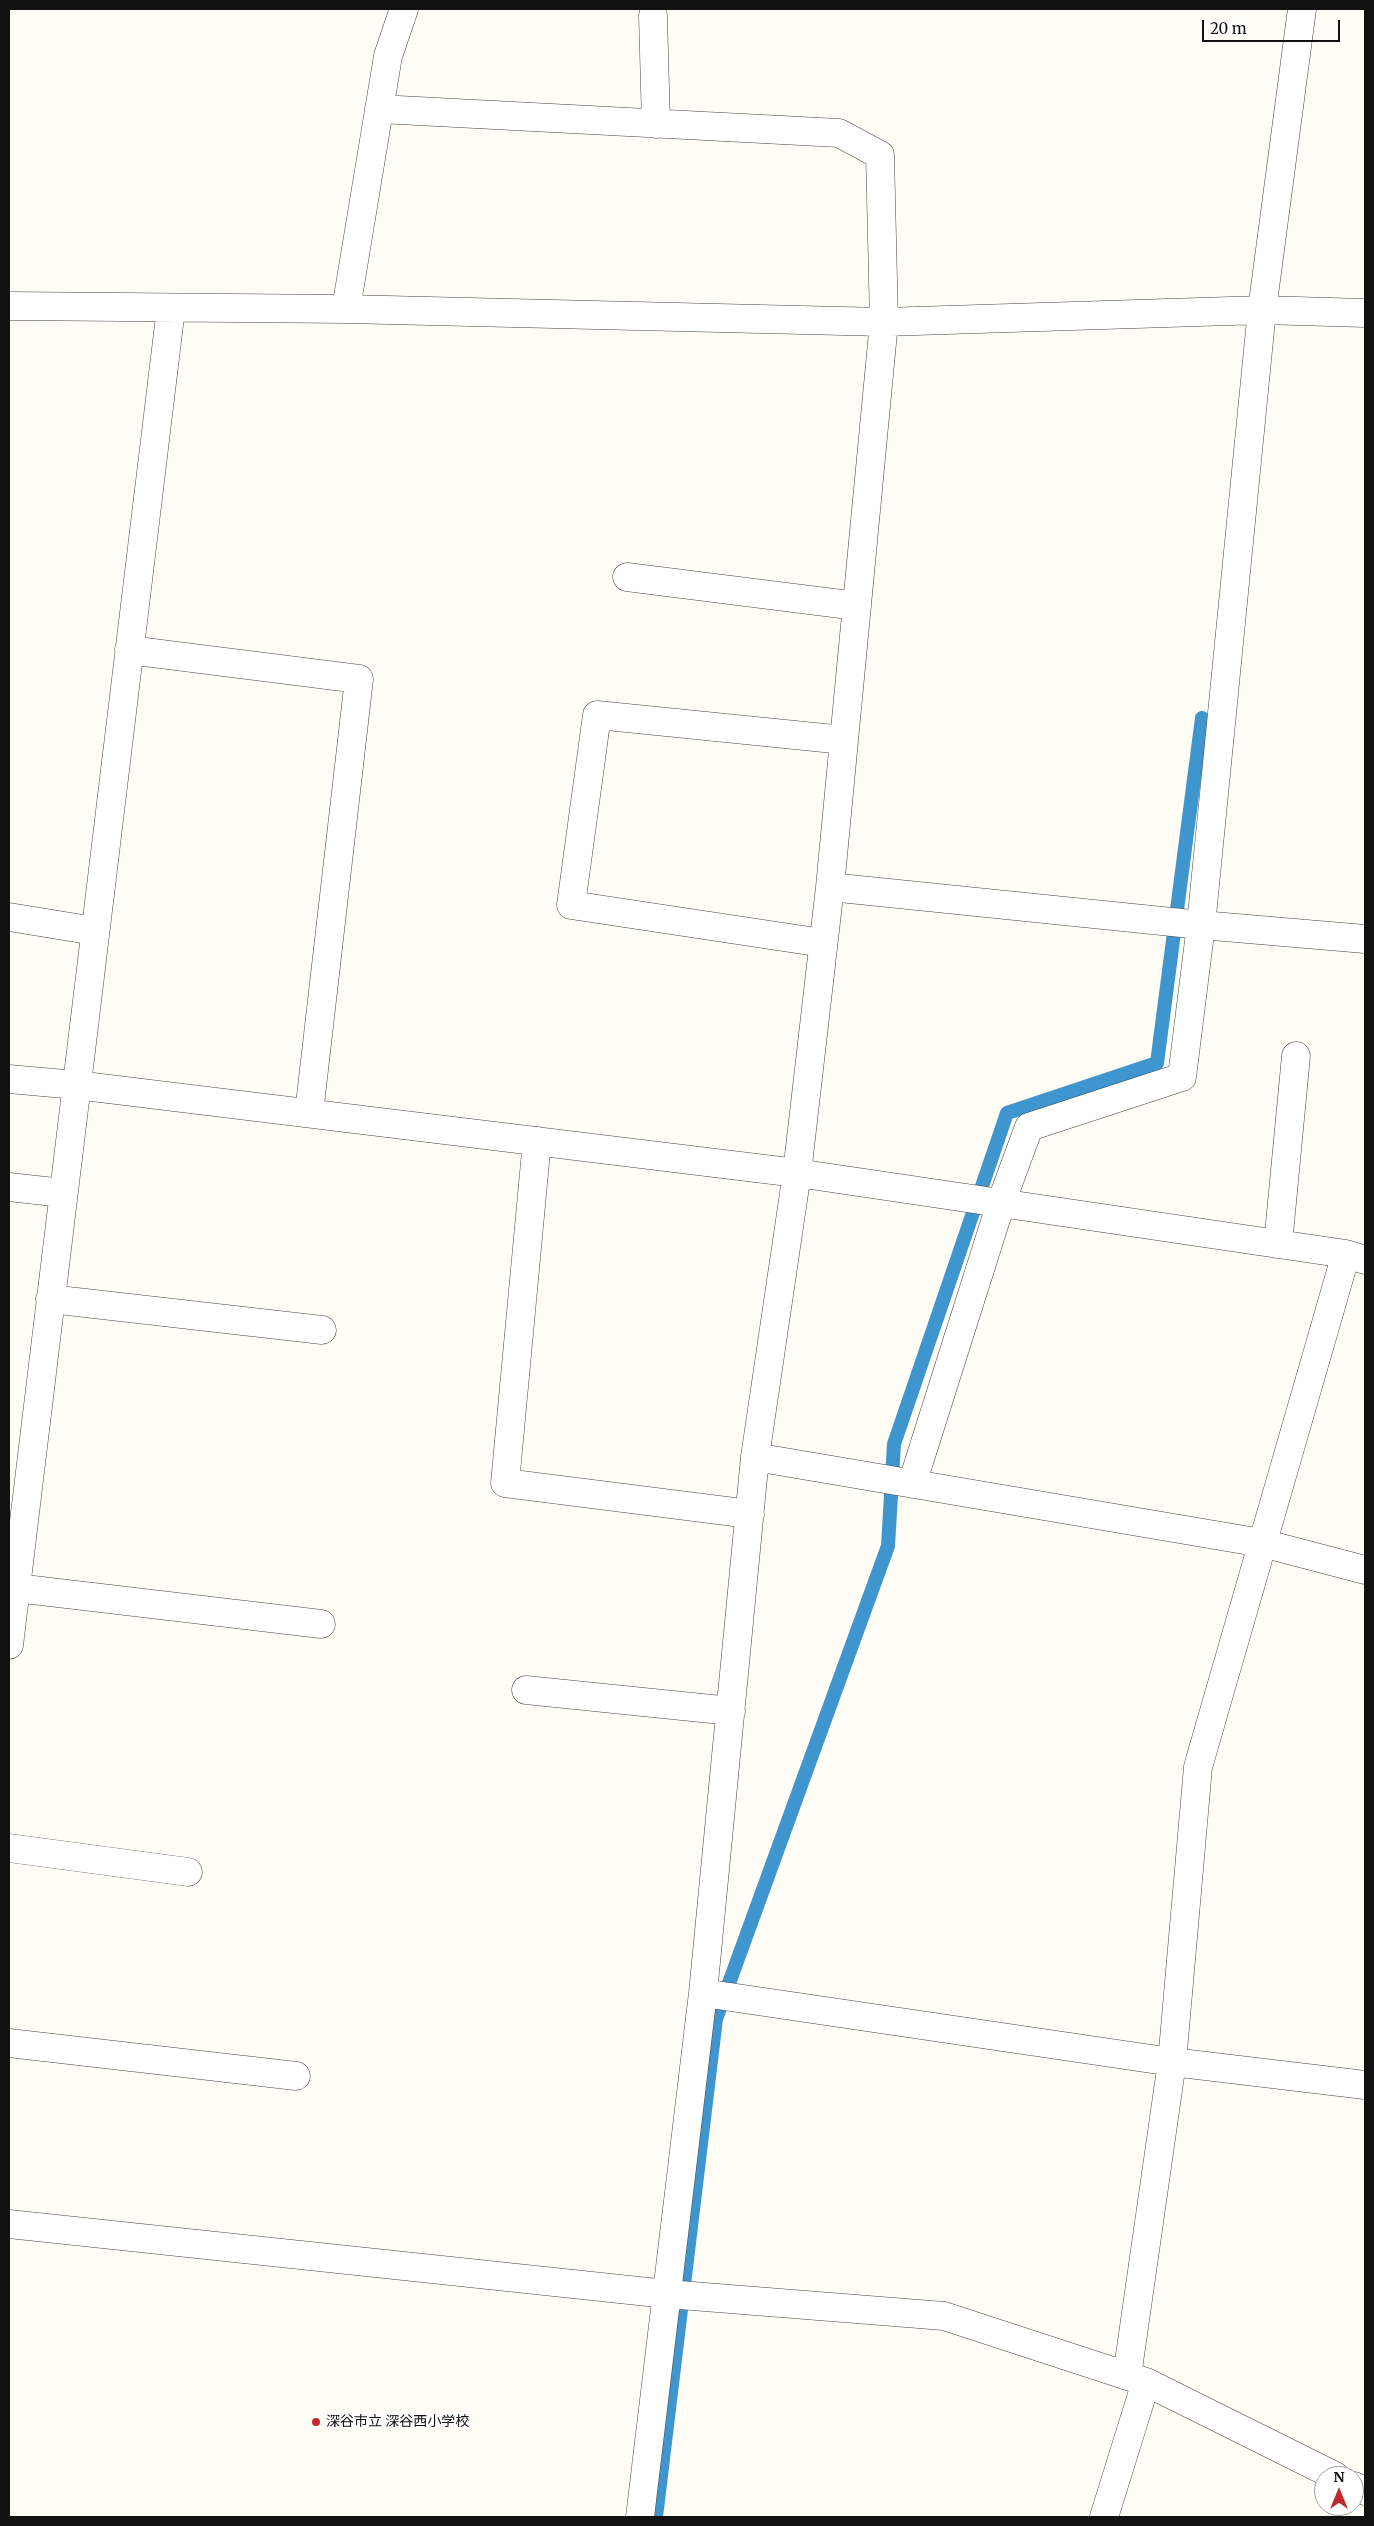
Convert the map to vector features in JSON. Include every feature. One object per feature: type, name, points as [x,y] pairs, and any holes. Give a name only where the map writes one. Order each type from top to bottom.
[{"type":"street","points":[[346,309],[388,56],[404,9]]},
{"type":"street","points":[[912,1484],[1001,1203],[1029,1128],[1182,1077],[1201,925],[1262,310],[1302,9]]},
{"type":"street","points":[[653,16],[656,124]]},
{"type":"street","points":[[379,110],[839,133],[880,155],[884,322],[830,887],[797,1173],[755,1457],[703,1993],[640,2517]]},
{"type":"street","points":[[9,306],[346,309],[884,322],[1262,310],[1365,313]]},
{"type":"street","points":[[9,1635],[171,308]]},
{"type":"street","points":[[627,576],[857,606]]},
{"type":"street","points":[[129,650],[359,679],[309,1113]]},
{"type":"street","points":[[823,943],[571,905],[597,715],[844,740]]},
{"type":"street","points":[[830,887],[1201,925],[1365,939]]},
{"type":"street","points":[[9,918],[95,931]]},
{"type":"street","points":[[1278,1244],[1296,1056]]},
{"type":"street","points":[[9,1078],[797,1173],[1356,1257],[1262,1543],[1198,1767],[1172,2062],[1137,2379],[1104,2517]]},
{"type":"street","points":[[537,1141],[505,1483],[750,1514]]},
{"type":"street","points":[[9,1187],[63,1193]]},
{"type":"street","points":[[50,1299],[322,1330]]},
{"type":"street","points":[[755,1457],[1262,1543],[1365,1570]]},
{"type":"street","points":[[16,1588],[321,1624]]},
{"type":"street","points":[[526,1690],[730,1711]]},
{"type":"street","points":[[9,1848],[188,1872]]},
{"type":"street","points":[[703,1993],[1172,2062],[1365,2085]]},
{"type":"street","points":[[9,2043],[296,2076]]},
{"type":"street","points":[[9,2224],[667,2294],[944,2316],[1137,2379],[1315,2466]]},
{"type":"waterway","points":[[656,2517],[716,2019],[888,1546],[894,1444],[1007,1113],[1157,1063],[1202,718]]},
{"type":"place","name":"深谷市立 深谷西小学校","points":[[316,2422]]}]
